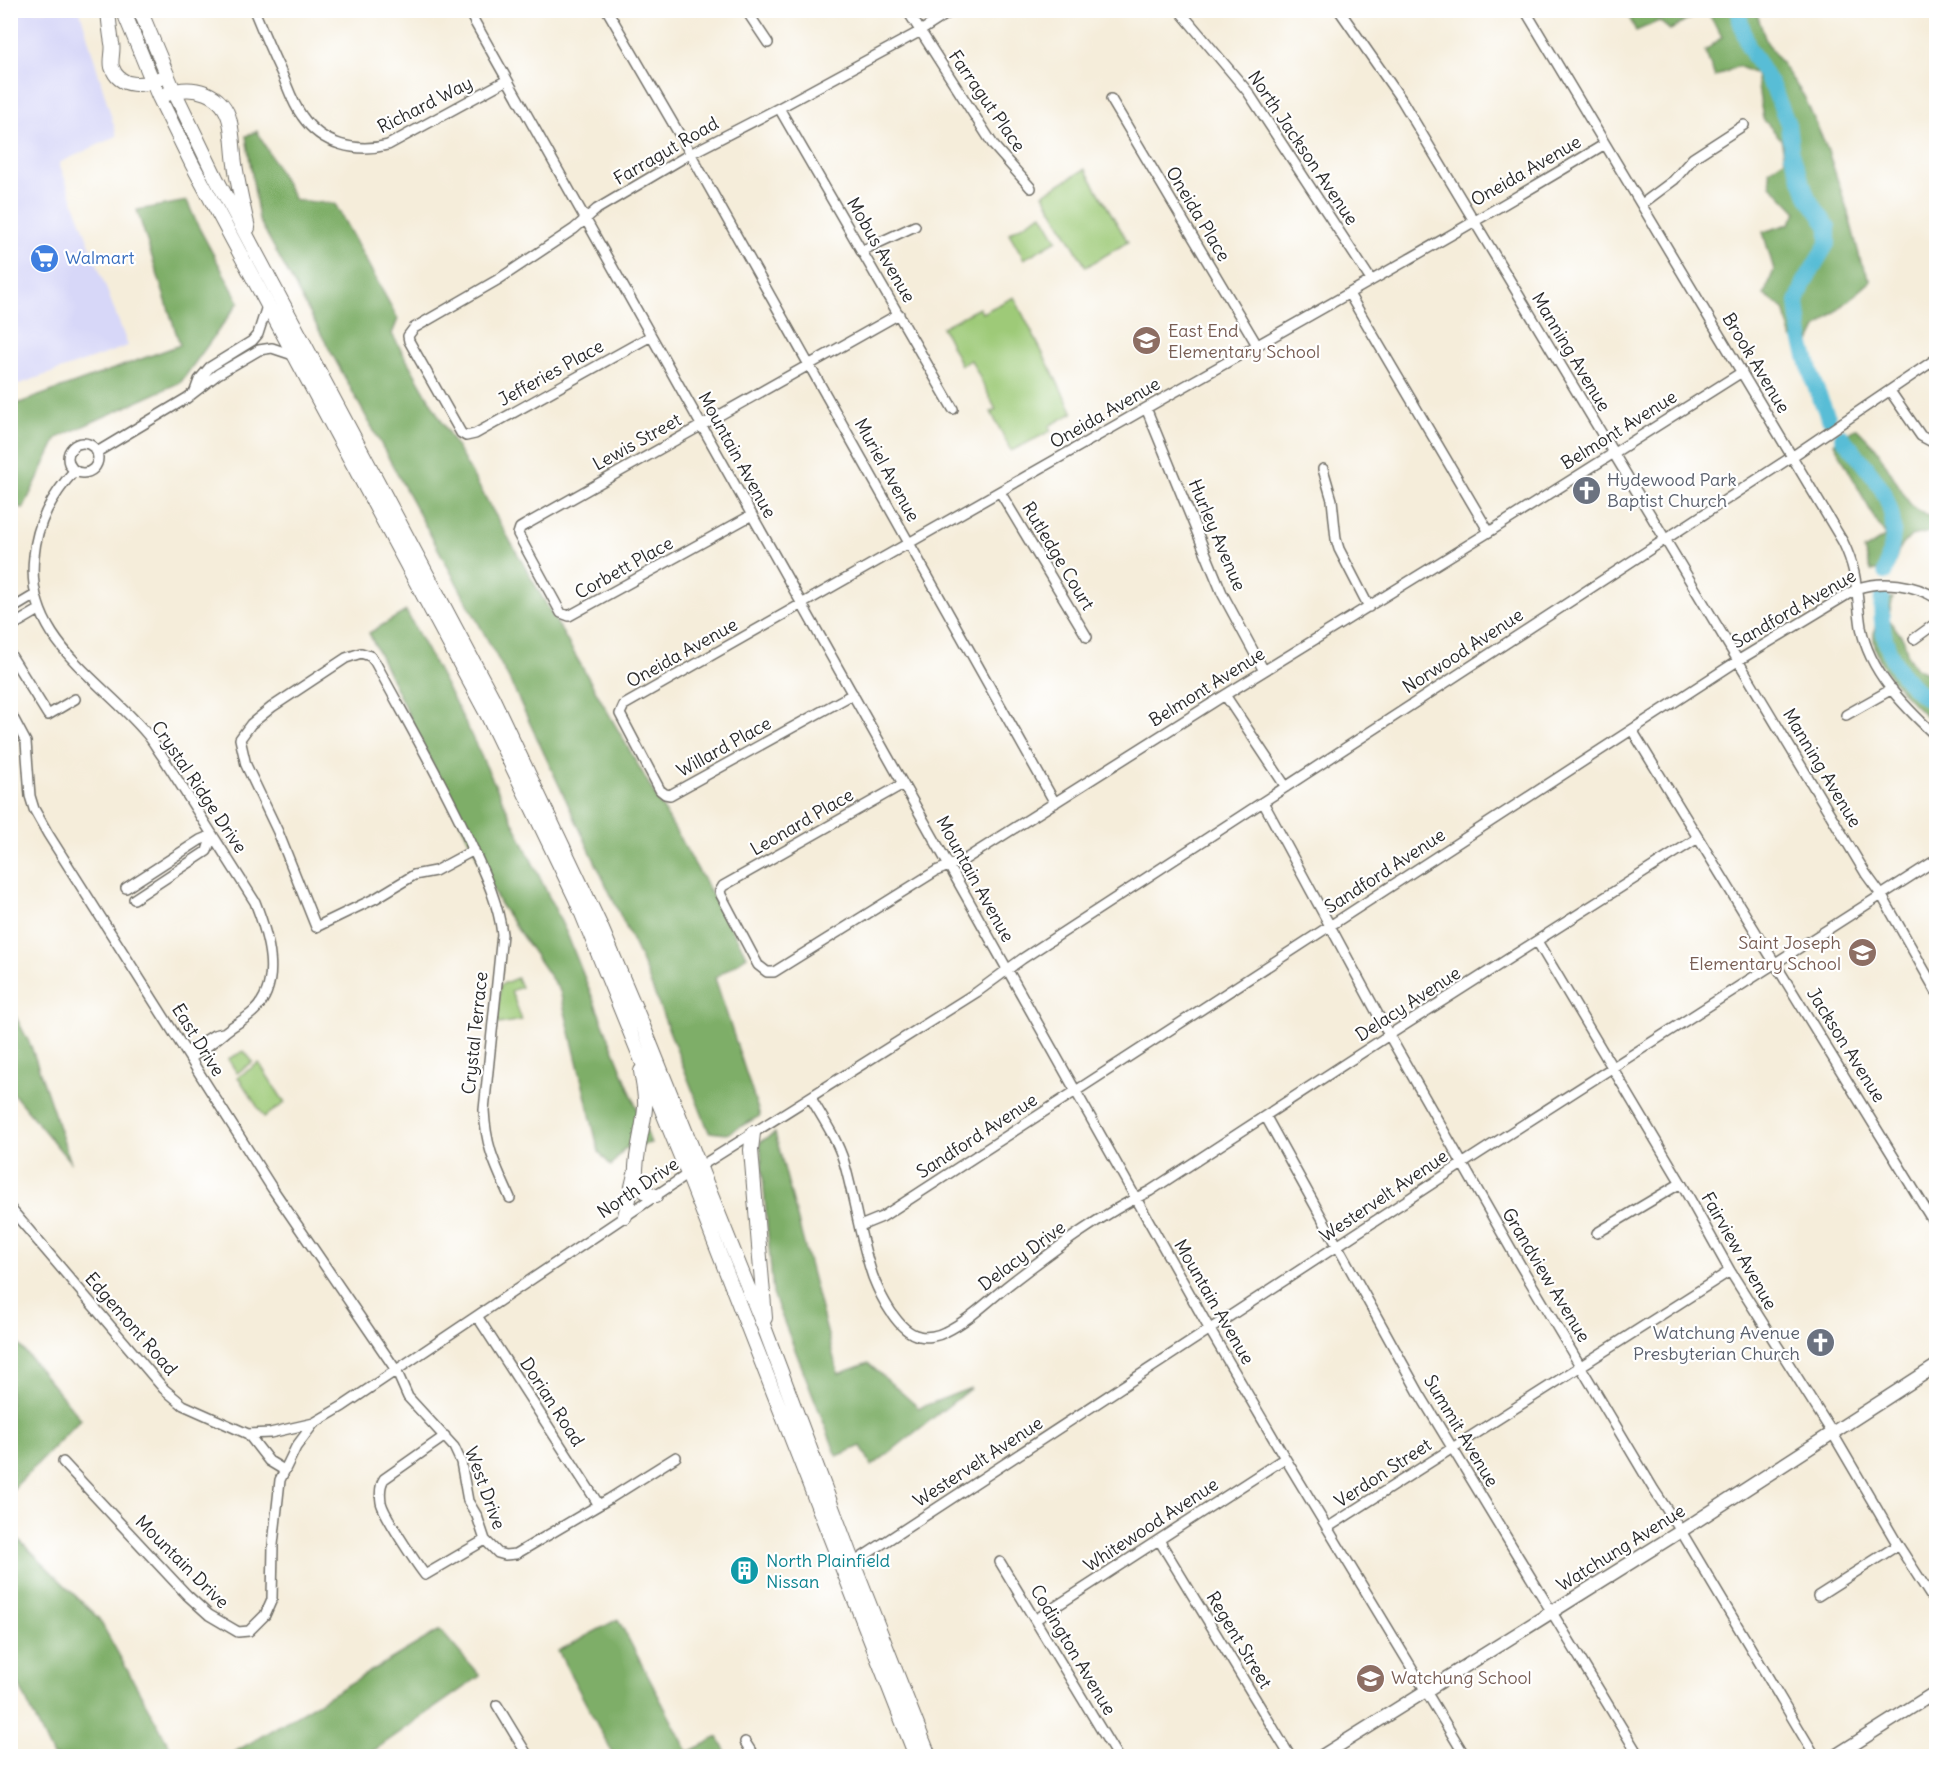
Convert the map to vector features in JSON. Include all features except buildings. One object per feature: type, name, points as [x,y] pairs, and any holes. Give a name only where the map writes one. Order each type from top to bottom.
[{"type":"highway","points":[[108,10],[112,66],[117,74],[131,84],[142,85],[168,75]]},
{"type":"highway","points":[[123,10],[159,97],[217,214],[487,714],[576,899],[638,1048],[766,1332],[929,1756]]},
{"type":"highway","points":[[140,10],[174,91],[216,178],[492,697],[600,925],[916,1756]]},
{"type":"highway","points":[[159,97],[174,91],[191,90],[207,93],[224,107],[230,120],[235,165],[251,244]]},
{"type":"highway","points":[[625,1216],[636,1172],[645,1108],[638,1048]]},
{"type":"highway","points":[[753,1133],[751,1150],[766,1332]]},
{"type":"highway","points":[[636,1172],[640,1187],[655,1196]]},
{"type":"main road","name":"Watchung Avenue","points":[[1322,1756],[1682,1531],[1936,1366]]},
{"type":"main road","points":[[1835,1756],[1936,1692]]},
{"type":"street","name":"Richard Way","points":[[254,10],[301,115],[319,133],[343,146],[358,149],[388,145],[507,80]]},
{"type":"street","name":"Mountain Avenue","points":[[468,10],[1210,1330],[1465,1756]]},
{"type":"street","name":"Muriel Avenue","points":[[607,10],[1055,803]]},
{"type":"street","points":[[746,10],[768,43]]},
{"type":"street","name":"Farragut Place","points":[[907,10],[994,146],[1031,188]]},
{"type":"street","name":"Farragut Road","points":[[466,436],[461,433],[409,341],[408,336],[414,328],[499,279],[597,209],[690,154],[919,32],[953,10]]},
{"type":"street","name":"North Jackson Avenue","points":[[1179,10],[1248,92],[1371,280]]},
{"type":"street","name":"Manning Avenue","points":[[1339,10],[1401,99],[1472,221],[1739,660],[1866,874],[1882,896],[1936,991]]},
{"type":"street","name":"Brook Avenue","points":[[1525,10],[1844,542],[1853,562],[1858,588],[1861,628],[1868,652],[1892,689],[1936,736]]},
{"type":"street","name":"Oneida Place","points":[[1111,99],[1257,345]]},
{"type":"street","name":"Mobus Avenue","points":[[779,108],[953,409]]},
{"type":"street","points":[[1642,204],[1674,180],[1694,158],[1744,125]]},
{"type":"street","name":"Oneida Avenue","points":[[621,709],[624,705],[1349,294],[1605,144]]},
{"type":"street","points":[[861,251],[915,226]]},
{"type":"street","points":[[1349,294],[1489,532]]},
{"type":"street","name":"Crystal Ridge Drive","points":[[195,391],[199,380],[210,367],[252,341],[258,334],[267,306]]},
{"type":"street","name":"Lewis Street","points":[[519,531],[525,525],[899,314]]},
{"type":"street","name":"Jefferies Place","points":[[466,436],[475,434],[651,336]]},
{"type":"street","name":"Crystal Ridge Drive","points":[[189,1055],[214,1035],[223,1033],[255,1011],[265,998],[272,971],[261,917],[255,902],[147,734],[66,653],[54,638],[39,610],[32,584],[36,538],[47,508],[58,489],[74,471],[84,474],[93,470],[98,462],[97,452],[188,398],[218,374],[259,350],[272,348],[293,355]]},
{"type":"street","name":"Norwood Avenue","points":[[1008,970],[1793,456],[1936,359]]},
{"type":"street","name":"Belmont Avenue","points":[[720,891],[758,965],[767,972],[774,972],[936,871],[964,860],[1742,372]]},
{"type":"street","points":[[1890,391],[1921,436],[1936,444]]},
{"type":"street","name":"Hurley Avenue","points":[[1146,408],[1222,593],[1264,671]]},
{"type":"street","points":[[74,471],[70,467],[68,457],[72,448],[86,443],[97,452]]},
{"type":"street","points":[[1323,469],[1332,500],[1339,549],[1369,607]]},
{"type":"street","name":"Rutledge Court","points":[[1000,492],[1087,637]]},
{"type":"street","name":"Corbett Place","points":[[519,531],[520,539],[561,613],[569,616],[752,515]]},
{"type":"street","name":"Sandford Avenue","points":[[860,1226],[882,1217],[1739,660],[1858,588],[1870,584],[1898,585],[1912,587],[1936,598]]},
{"type":"street","points":[[10,610],[35,595]]},
{"type":"street","points":[[10,627],[39,610]]},
{"type":"street","points":[[1914,639],[1936,623]]},
{"type":"street","points":[[361,653],[370,656],[449,798],[474,850],[435,871],[414,875],[376,898],[316,927],[278,832],[246,765],[240,739],[251,724],[272,707],[346,658],[361,653]]},
{"type":"street","points":[[10,654],[48,714],[75,699]]},
{"type":"street","points":[[1846,715],[1892,689]]},
{"type":"street","name":"Willard Place","points":[[621,709],[622,720],[660,790],[670,795],[853,694]]},
{"type":"street","points":[[1225,695],[1286,787]]},
{"type":"street","name":"East Drive","points":[[10,712],[26,742],[30,796],[34,808],[100,918],[272,1188],[396,1370]]},
{"type":"street","name":"Jackson Avenue","points":[[1632,730],[1936,1226]]},
{"type":"street","name":"Leonard Place","points":[[720,891],[723,886],[903,784]]},
{"type":"street","name":"Grandview Avenue","points":[[1263,802],[1389,1035],[1462,1164],[1654,1490],[1682,1531],[1815,1756]]},
{"type":"street","points":[[126,888],[200,840],[212,835]]},
{"type":"street","points":[[134,899],[207,851],[212,835]]},
{"type":"street","name":"Delacy Avenue","points":[[1137,1198],[1698,838]]},
{"type":"street","name":"Crystal Terrace","points":[[474,850],[492,888],[502,934],[486,1076],[485,1131],[489,1152],[510,1198]]},
{"type":"street","name":"Westervelt Avenue","points":[[853,1563],[1462,1164],[1936,860]]},
{"type":"street","name":"Fairview Avenue","points":[[1537,941],[1681,1183],[1730,1271],[1833,1434],[1898,1545],[1936,1604]]},
{"type":"street","name":"North Drive","points":[[296,1446],[314,1423],[694,1170],[811,1098],[1008,970]]},
{"type":"street","points":[[811,1098],[838,1146],[860,1226]]},
{"type":"street","name":"Summit Avenue","points":[[1266,1117],[1452,1449],[1639,1756]]},
{"type":"street","points":[[1597,1233],[1681,1183]]},
{"type":"street","name":"Delacy Drive","points":[[860,1226],[873,1277],[886,1304],[903,1326],[913,1334],[927,1336],[943,1334],[969,1318],[1052,1252],[1123,1204],[1137,1198]]},
{"type":"street","name":"Edgemont Road","points":[[10,1208],[164,1389],[183,1406],[248,1434],[270,1433],[314,1423]]},
{"type":"street","name":"Verdon Street","points":[[1327,1528],[1582,1368],[1730,1271]]},
{"type":"street","name":"Dorian Road","points":[[477,1316],[599,1505]]},
{"type":"street","name":"West Drive","points":[[396,1370],[408,1397],[454,1448],[461,1462],[468,1501],[477,1516],[484,1540],[498,1553],[516,1554],[676,1457]]},
{"type":"street","name":"Edgemont Road","points":[[248,1434],[269,1461],[284,1470]]},
{"type":"street","points":[[445,1436],[384,1479],[381,1484],[381,1504],[425,1575],[484,1540]]},
{"type":"street","name":"Mountain Drive","points":[[63,1462],[195,1601],[220,1623],[243,1633],[249,1631],[265,1615],[272,1599],[275,1514],[280,1480],[296,1446]]},
{"type":"street","name":"Whitewood Avenue","points":[[1035,1620],[1285,1458]]},
{"type":"street","name":"Regent Street","points":[[1160,1540],[1290,1756]]},
{"type":"street","points":[[1818,1596],[1898,1545]]},
{"type":"street","name":"Codington Avenue","points":[[1000,1562],[1118,1756]]},
{"type":"street","points":[[497,1705],[528,1756]]},
{"type":"street","points":[[745,1742],[754,1756]]},
{"type":"shaded area","points":[[10,11],[80,11],[117,136],[59,163],[128,346],[11,387]]},
{"type":"green space","points":[[1626,11],[1704,11],[1670,30],[1659,21],[1636,31]]},
{"type":"green space","points":[[1707,11],[1756,11],[1766,41],[1804,96],[1828,151],[1861,262],[1871,281],[1817,328],[1809,344],[1792,339],[1784,309],[1764,295],[1774,270],[1763,232],[1789,224],[1797,212],[1771,185],[1769,170],[1785,159],[1781,139],[1763,119],[1756,74],[1738,66],[1715,77],[1705,51],[1722,37]]},
{"type":"green space","points":[[257,131],[295,200],[335,204],[398,319],[392,334],[747,956],[715,978],[760,1116],[727,1134],[709,1132],[640,957],[510,681],[259,220],[246,136]]},
{"type":"green space","points":[[1085,169],[1128,242],[1086,267],[1043,194]]},
{"type":"green space","points":[[187,201],[239,302],[181,382],[57,438],[23,509],[11,502],[11,406],[180,345],[137,210]]},
{"type":"green space","points":[[1042,214],[1057,240],[1024,259],[1009,233]]},
{"type":"green space","points":[[1014,297],[1073,413],[1049,426],[1051,431],[1011,451],[991,412],[996,410],[971,360],[961,365],[942,327],[979,308],[982,313]]},
{"type":"green space","points":[[1856,428],[1876,448],[1911,506],[1927,516],[1936,513],[1934,531],[1911,536],[1899,549],[1892,572],[1871,571],[1864,550],[1886,536],[1834,443]]},
{"type":"green space","points":[[1885,598],[1893,598],[1888,618],[1904,640],[1908,657],[1916,668],[1936,678],[1936,725],[1906,696],[1879,659],[1874,634]]},
{"type":"green space","points":[[406,611],[458,708],[567,934],[651,1143],[624,1149],[611,1166],[599,1152],[560,991],[500,904],[369,633]]},
{"type":"green space","points":[[517,978],[521,987],[511,991],[522,1020],[498,1024],[500,985]]},
{"type":"green space","points":[[10,1006],[31,1046],[71,1163],[11,1091]]},
{"type":"green space","points":[[244,1051],[253,1062],[237,1073],[228,1059]]},
{"type":"green space","points":[[259,1063],[285,1103],[264,1117],[238,1077]]},
{"type":"green space","points":[[775,1133],[838,1374],[868,1363],[919,1408],[971,1388],[872,1466],[861,1446],[837,1456],[773,1294],[760,1142]]},
{"type":"green space","points":[[10,1334],[81,1419],[11,1491],[10,1491]]},
{"type":"green space","points":[[11,1532],[99,1619],[175,1756],[53,1756],[11,1668]]},
{"type":"green space","points":[[618,1619],[688,1752],[718,1737],[728,1756],[614,1756],[558,1651]]},
{"type":"green space","points":[[440,1630],[480,1676],[366,1756],[228,1756]]},
{"type":"waterway","points":[[1739,10],[1748,46],[1774,90],[1788,124],[1792,155],[1808,198],[1828,227],[1828,242],[1804,283],[1797,302],[1801,338],[1813,381],[1828,417]]},
{"type":"waterway","points":[[1842,437],[1877,482],[1890,507],[1893,535],[1885,572]]},
{"type":"waterway","points":[[1882,597],[1883,630],[1893,659],[1911,684],[1936,705]]},
{"type":"place","name":"Walmart","points":[[44,258]]},
{"type":"place","name":"East End Elementary School","points":[[1147,341]]},
{"type":"place","name":"Hydewood Park Baptist Church","points":[[1586,490]]},
{"type":"place","name":"Saint Joseph Elementary School","points":[[1862,953]]},
{"type":"place","name":"Watchung Avenue Presbyterian Church","points":[[1821,1343]]},
{"type":"place","name":"North Plainfield Nissan","points":[[745,1571]]},
{"type":"place","name":"Watchung School","points":[[1370,1678]]}]
